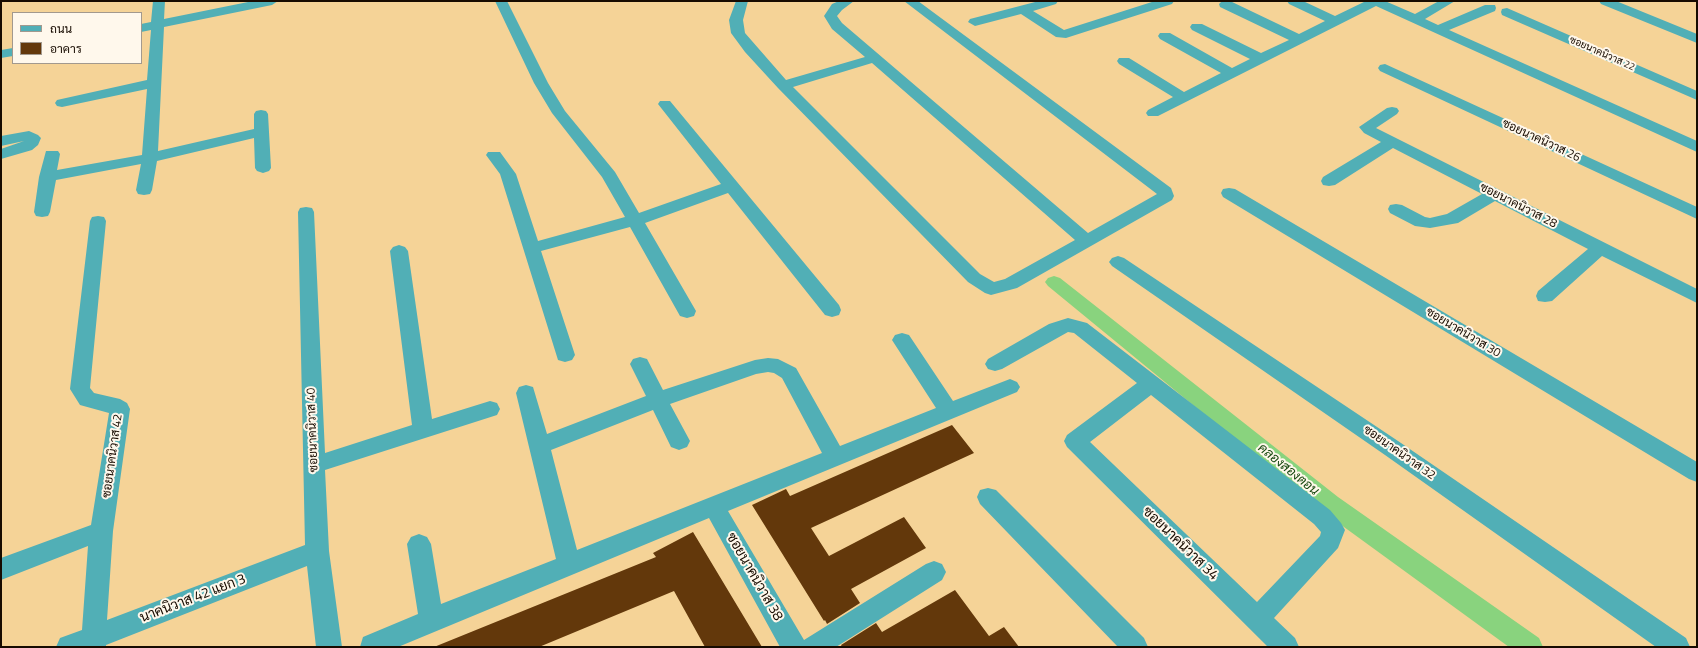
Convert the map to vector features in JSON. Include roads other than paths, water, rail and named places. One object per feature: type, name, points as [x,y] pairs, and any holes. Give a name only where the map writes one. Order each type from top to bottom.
[{"type":"street","points":[[144,190],[150,158],[156,25],[159,1]]},
{"type":"street","points":[[142,28],[272,1]]},
{"type":"street","points":[[501,1],[541,83],[559,113],[609,175],[687,312]]},
{"type":"street","points":[[741,1],[736,20],[738,33],[750,49],[783,86],[974,278],[991,289],[1011,284],[1166,196],[1165,192],[910,1]]},
{"type":"street","points":[[848,1],[837,7],[830,16],[837,26],[1087,241]]},
{"type":"street","points":[[975,22],[1022,4],[1052,1]]},
{"type":"street","points":[[1022,4],[1061,34],[1066,34],[1168,1]]},
{"type":"street","points":[[1293,1],[1335,21]]},
{"type":"street","points":[[1153,113],[1376,1],[1415,20],[1697,146]]},
{"type":"street","points":[[1415,20],[1449,1]]},
{"type":"street","points":[[1438,30],[1490,8],[1476,1]]},
{"type":"street","points":[[1605,1],[1697,39]]},
{"type":"street","points":[[1225,4],[1298,39]]},
{"type":"street","name":"ซอยนาคนิวาส 22","points":[[1507,12],[1697,96]]},
{"type":"street","points":[[1197,27],[1260,58]]},
{"type":"street","points":[[1165,36],[1232,73]]},
{"type":"street","points":[[1,54],[12,52]]},
{"type":"street","points":[[783,86],[876,58]]},
{"type":"street","points":[[1124,61],[1183,98]]},
{"type":"street","name":"ซอยนาคนิวาส 26","points":[[1385,68],[1697,214]]},
{"type":"street","points":[[62,103],[153,83]]},
{"type":"street","points":[[665,104],[832,310]]},
{"type":"street","name":"ซอยนาคนิวาส 28","points":[[1392,112],[1367,127],[1371,132],[1697,297]]},
{"type":"street","points":[[261,114],[263,168]]},
{"type":"street","points":[[47,177],[150,158],[261,132]]},
{"type":"street","points":[[1,140],[29,136],[33,138],[33,142],[27,147],[1,154]]},
{"type":"street","points":[[1329,181],[1392,142]]},
{"type":"street","points":[[42,212],[52,154]]},
{"type":"street","points":[[494,155],[508,174],[565,355]]},
{"type":"street","points":[[532,248],[636,220],[731,186]]},
{"type":"street","name":"ซอยนาคนิวาส 30","points":[[1229,193],[1697,473]]},
{"type":"street","points":[[1396,209],[1421,222],[1430,223],[1452,218],[1494,194]]},
{"type":"street","name":"ซอยนาคนิวาส 40","points":[[306,212],[317,551],[329,647]]},
{"type":"street","name":"ซอยนาคนิวาส 42","points":[[93,642],[102,531],[120,409],[113,405],[87,399],[80,389],[98,221]]},
{"type":"street","points":[[1546,296],[1600,248]]},
{"type":"street","points":[[399,251],[422,430]]},
{"type":"street","name":"ซอยนาคนิวาส 32","points":[[1118,262],[1387,445],[1677,647]]},
{"type":"street","points":[[1655,275],[1663,267],[1697,285]]},
{"type":"street","points":[[995,364],[1056,329],[1068,325],[1080,328],[1322,517],[1333,530],[1330,541],[1257,619]]},
{"type":"street","points":[[902,340],[949,411]]},
{"type":"street","points":[[640,364],[679,442]]},
{"type":"street","points":[[540,446],[657,400],[755,367],[768,365],[778,366],[789,374],[835,457]]},
{"type":"street","name":"ซอยนาคนิวาส 34","points":[[1152,383],[1075,441],[1286,647]]},
{"type":"street","points":[[372,646],[431,620],[1010,387]]},
{"type":"street","points":[[526,393],[569,564]]},
{"type":"street","points":[[314,464],[490,409]]},
{"type":"street","points":[[988,497],[1135,647]]},
{"type":"street","name":"ซอยนาคนิวาส 38","points":[[714,507],[794,647]]},
{"type":"street","points":[[1,569],[102,531]]},
{"type":"street","points":[[419,544],[431,620]]},
{"type":"street","name":"นาคนิวาส 42 แยก 3","points":[[69,647],[93,642],[317,551]]},
{"type":"street","points":[[813,647],[934,572]]},
{"type":"waterway","name":"คลองสองตอน","points":[[1054,282],[1330,504],[1530,647]]}]
